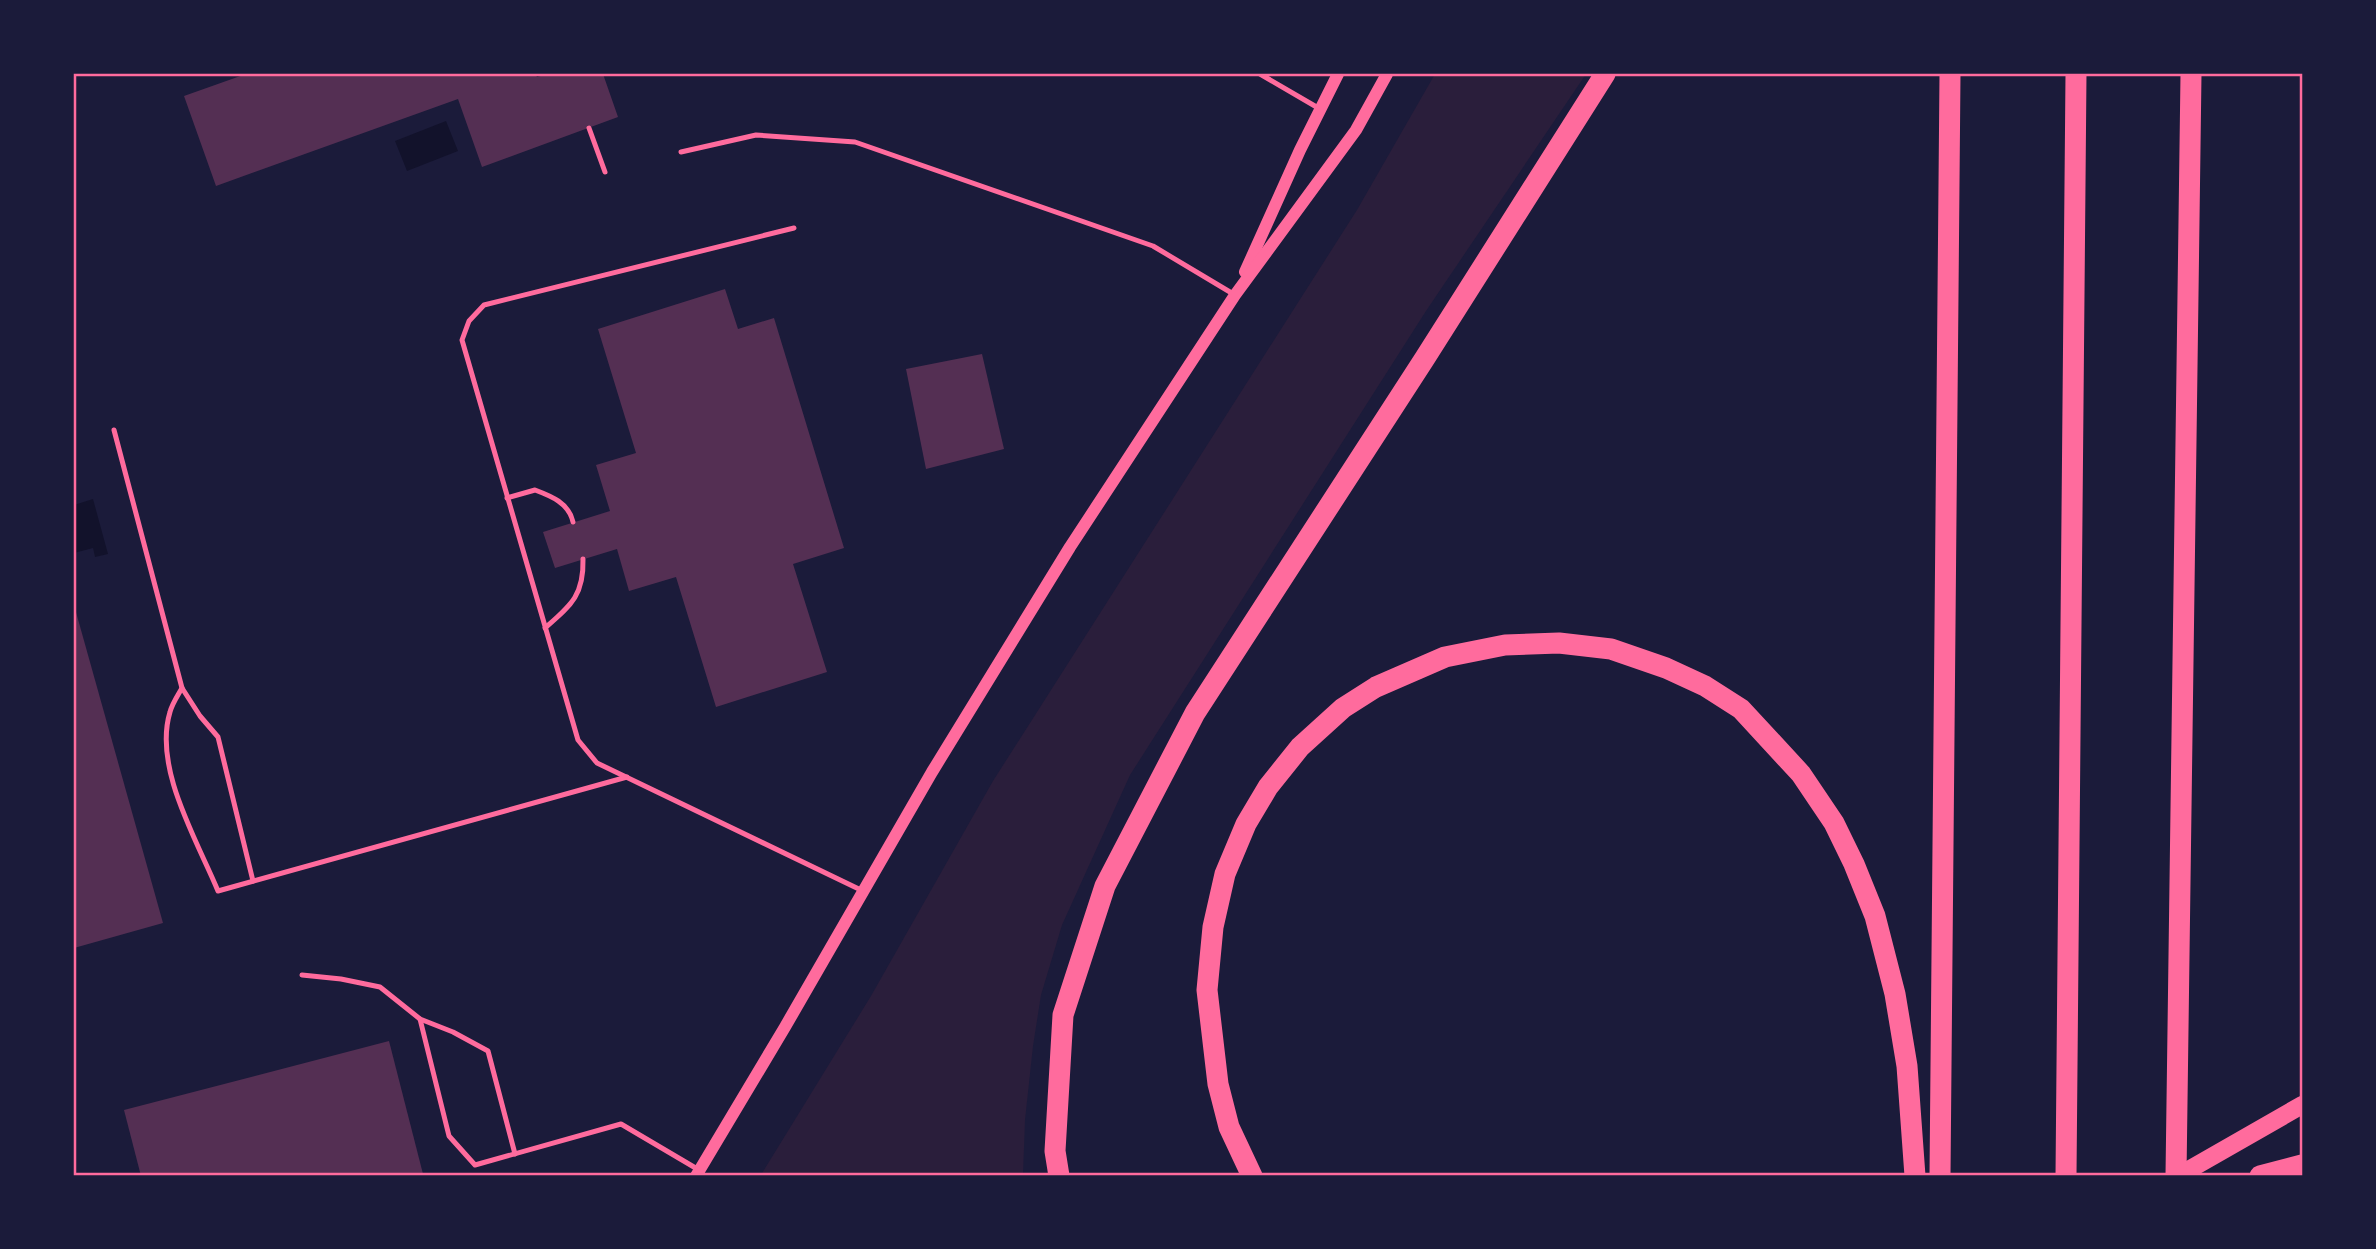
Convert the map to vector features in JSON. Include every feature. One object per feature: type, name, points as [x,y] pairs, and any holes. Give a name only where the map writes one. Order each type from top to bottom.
[{"type":"highway","points":[[1059,1175],[1055,1151],[1063,1015],[1105,886],[1195,713],[1605,74]]},
{"type":"highway","points":[[1940,1175],[1950,74]]},
{"type":"highway","points":[[2066,1175],[2076,74]]},
{"type":"highway","points":[[2177,1175],[2191,74]]},
{"type":"highway","points":[[1252,1175],[1229,1127],[1217,1084],[1207,990],[1213,927],[1225,874],[1246,824],[1268,787],[1300,747],[1343,708],[1376,687],[1445,657],[1505,645],[1559,643],[1611,649],[1666,668],[1705,686],[1741,709],[1801,774],[1834,822],[1875,916],[1895,994],[1907,1066],[1915,1175]]},
{"type":"highway","points":[[2260,1175],[2302,1165]]},
{"type":"main road","points":[[2177,1175],[2302,1105]]},
{"type":"street","points":[[1235,295],[1338,74]]},
{"type":"street","points":[[698,1173],[932,772],[1070,547],[1235,295],[1356,130],[1387,74]]},
{"type":"lane","points":[[1260,74],[1320,109]]},
{"type":"lane","points":[[589,128],[605,172]]},
{"type":"lane","points":[[681,152],[756,135],[855,142],[1153,246],[1235,295]]},
{"type":"lane","points":[[793,228],[484,304],[469,321],[462,340],[578,740],[597,763],[863,891]]},
{"type":"lane","points":[[114,430],[182,688],[218,737],[253,881]]},
{"type":"lane","points":[[507,498],[535,489],[557,499],[573,522]]},
{"type":"lane","points":[[545,628],[573,604],[583,579],[583,559]]},
{"type":"lane","points":[[182,688],[170,711],[166,739],[171,779],[218,891],[627,777]]},
{"type":"lane","points":[[302,975],[341,979],[380,988],[420,1019],[453,1032],[488,1051],[515,1154]]},
{"type":"lane","points":[[420,1019],[449,1136],[475,1166],[621,1124],[698,1173]]},
{"type":"shaded area","points":[[1435,74],[1586,74],[1426,311],[1130,775],[1062,925],[1041,995],[1025,1120],[1023,1175],[761,1175],[871,996],[993,781],[1357,210]]},
{"type":"shaded area","points":[[446,121],[458,151],[407,171],[395,141]]},
{"type":"shaded area","points":[[93,499],[108,554],[95,557],[93,548],[74,553],[74,505]]},
{"type":"building","points":[[246,74],[535,74],[537,77],[547,74],[603,74],[618,117],[482,167],[458,99],[216,186],[184,96]]},
{"type":"building","points":[[725,289],[738,329],[774,318],[844,548],[793,564],[827,672],[716,707],[676,577],[629,591],[617,549],[555,568],[543,532],[610,511],[596,465],[636,453],[598,329]]},
{"type":"building","points":[[982,354],[1004,449],[926,469],[906,369]]},
{"type":"building","points":[[74,605],[163,923],[74,948]]},
{"type":"building","points":[[389,1041],[423,1174],[141,1176],[124,1110]]}]
